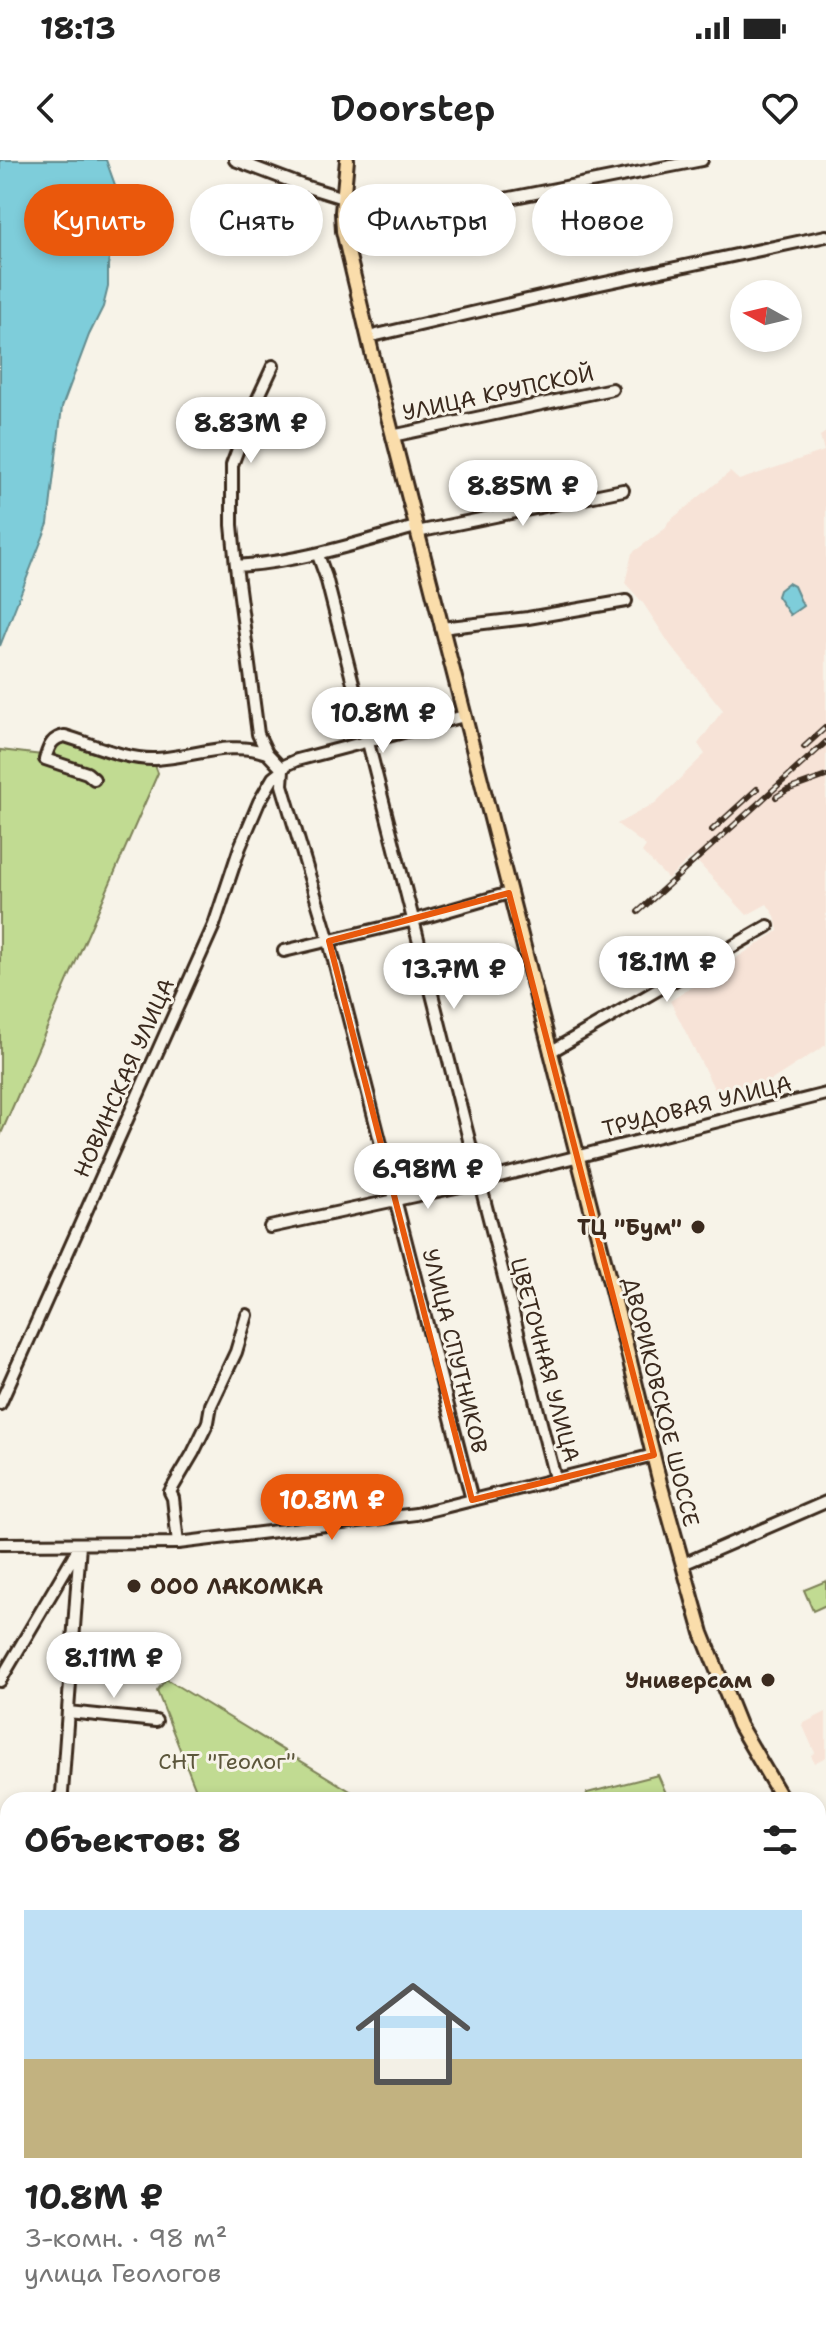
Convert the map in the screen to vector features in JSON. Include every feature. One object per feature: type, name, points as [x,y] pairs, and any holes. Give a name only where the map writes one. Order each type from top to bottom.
[{"type":"main road","name":"ДВОРИКОВСКОЕ ШОССЕ","points":[[344,184],[347,160]]},
{"type":"main road","name":"ДВОРИКОВСКОЕ ШОССЕ","points":[[349,256],[441,628],[702,1633],[731,1708],[778,1792]]},
{"type":"street","points":[[235,160],[339,197]]},
{"type":"street","points":[[516,197],[702,160]]},
{"type":"street","points":[[368,337],[826,236]]},
{"type":"street","points":[[273,366],[232,465],[236,566],[258,734],[267,753],[283,770],[297,760],[464,716]]},
{"type":"street","name":"УЛИЦА КРУПСКОЙ","points":[[392,436],[612,389]]},
{"type":"street","points":[[236,566],[273,564],[416,529],[623,490]]},
{"type":"street","name":"ЦВЕТОЧНАЯ УЛИЦА","points":[[318,555],[415,920],[478,1182],[555,1478]]},
{"type":"street","points":[[441,628],[528,618],[626,601]]},
{"type":"street","points":[[94,779],[87,773],[45,759],[49,745],[57,737],[65,736],[121,755],[154,759],[251,747],[267,753]]},
{"type":"street","name":"УЛИЦА СПУТНИКОВ","points":[[283,770],[282,785],[329,941],[472,1500]]},
{"type":"street","name":"НОВИНСКАЯ УЛИЦА","points":[[0,1404],[214,925],[259,802],[273,778],[283,770]]},
{"type":"street","points":[[284,951],[415,920],[509,893]]},
{"type":"street","points":[[550,1052],[768,926]]},
{"type":"street","name":"ТРУДОВАЯ УЛИЦА","points":[[270,1227],[478,1182],[826,1094]]},
{"type":"street","points":[[178,1543],[170,1492],[208,1422],[211,1405],[236,1352],[247,1315]]},
{"type":"street","points":[[2,1542],[80,1545],[178,1543],[416,1514],[654,1455]]},
{"type":"street","points":[[683,1564],[826,1502]]},
{"type":"street","points":[[0,1681],[80,1545]]},
{"type":"street","points":[[62,1792],[80,1545]]},
{"type":"street","points":[[68,1712],[156,1721]]},
{"type":"highlighted area","points":[[509,893],[654,1455],[472,1500],[329,941]]},
{"type":"shaded area","points":[[826,432],[826,1045],[725,1110],[670,1001],[778,931],[775,916],[767,904],[747,915],[692,856],[668,879],[642,852],[646,846],[617,824],[655,803],[705,754],[698,744],[723,710],[625,583],[632,553],[730,472],[739,480],[824,451],[820,436]]},
{"type":"shaded area","points":[[826,1712],[826,1757],[814,1763],[811,1755],[815,1753],[802,1724]]},
{"type":"green space","points":[[66,741],[154,763],[158,773],[0,1136],[0,750],[42,755]]},
{"type":"green space","points":[[826,1581],[826,1605],[813,1611],[804,1590]]},
{"type":"green space","name":"СНТ \"Геолог\"","points":[[166,1679],[352,1792],[197,1792],[157,1691]]},
{"type":"green space","points":[[658,1775],[665,1792],[591,1792]]},
{"type":"water","points":[[0,160],[106,160],[115,184],[24,184],[24,256],[110,256],[103,307],[62,407],[48,524],[0,646]]},
{"type":"water","points":[[788,583],[794,586],[803,606],[790,615],[777,596]]},
{"type":"railway","points":[[804,747],[826,727]]},
{"type":"railway","points":[[638,912],[826,742]]},
{"type":"railway","points":[[776,797],[826,776]]},
{"type":"railway","points":[[712,830],[757,789]]},
{"type":"place","name":"ТЦ \"Бум\"","points":[[698,1227]]},
{"type":"place","name":"ООО ЛАКОМКА","points":[[134,1586]]},
{"type":"place","name":"Универсам","points":[[768,1680]]}]
